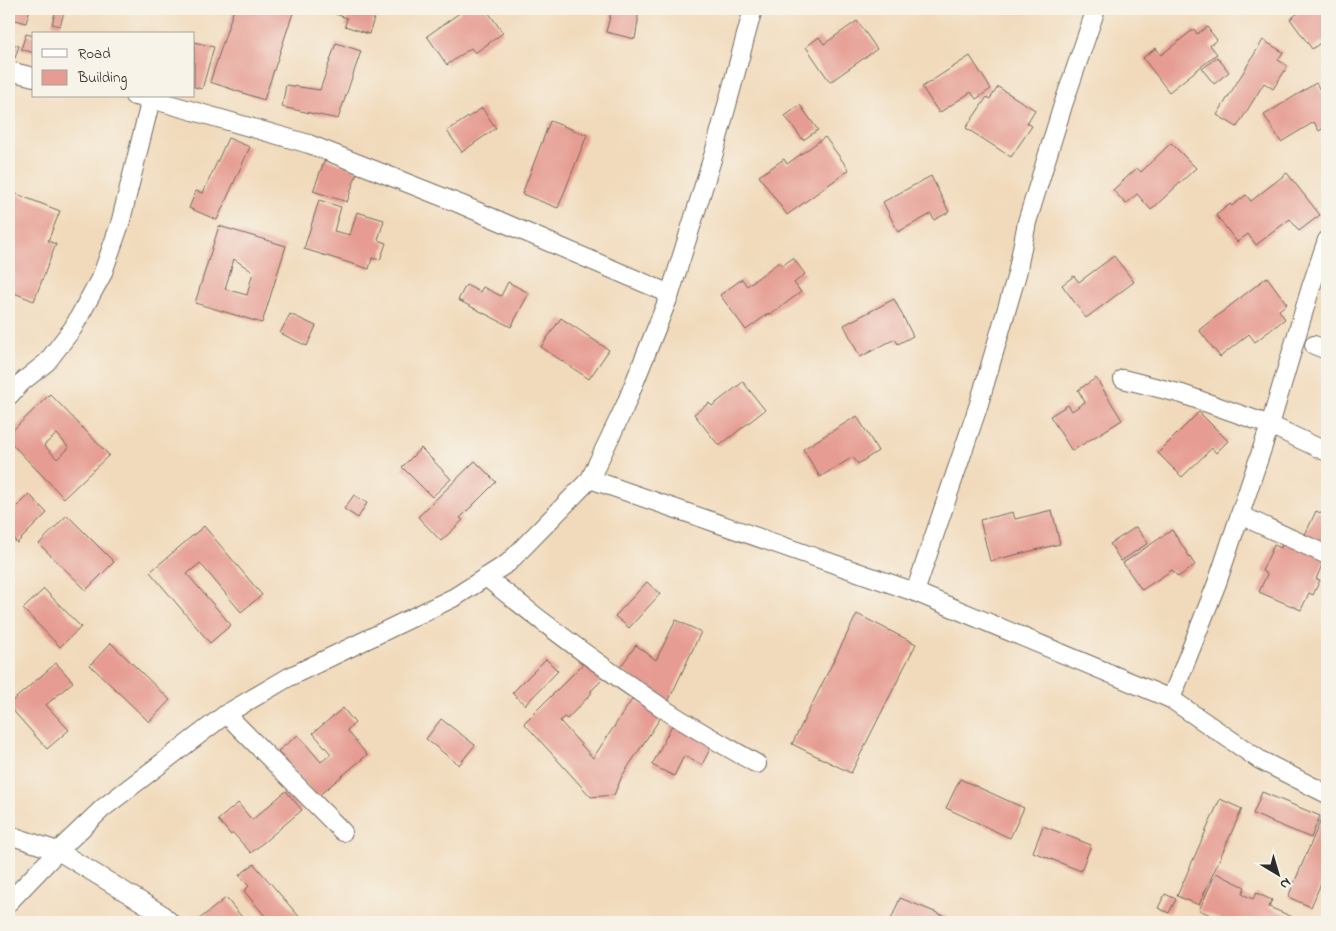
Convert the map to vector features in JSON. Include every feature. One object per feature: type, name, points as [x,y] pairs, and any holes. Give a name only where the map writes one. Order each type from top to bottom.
[{"type":"street","points":[[9,902],[103,808],[226,714],[289,677],[456,597],[508,563],[590,480],[624,406],[670,294],[714,152],[753,9]]},
{"type":"street","points":[[915,592],[978,407],[1017,274],[1027,222],[1063,105],[1096,9]]},
{"type":"street","points":[[9,71],[32,77]]},
{"type":"street","points":[[9,396],[22,382],[47,362],[73,328],[102,275],[120,224],[142,98],[309,144],[460,204],[670,294]]},
{"type":"street","points":[[1172,699],[1217,583],[1240,515],[1327,240]]},
{"type":"street","points":[[1123,379],[1182,394],[1270,425],[1327,452]]},
{"type":"street","points":[[590,480],[915,592],[1172,699],[1260,760],[1327,794]]},
{"type":"street","points":[[1240,515],[1327,555]]},
{"type":"street","points":[[486,577],[539,620],[612,673],[666,710],[756,764]]},
{"type":"street","points":[[226,714],[343,832]]},
{"type":"street","points":[[9,835],[58,851],[160,913],[170,922]]},
{"type":"building","points":[[9,9],[30,9],[26,23],[9,18]]},
{"type":"building","points":[[56,9],[65,9],[60,26],[52,24]]},
{"type":"building","points":[[234,9],[294,10],[264,100],[210,82]]},
{"type":"building","points":[[321,9],[377,9],[369,34],[345,26],[347,18]]},
{"type":"building","points":[[459,9],[486,9],[503,33],[475,53],[471,48],[447,65],[427,36],[461,12]]},
{"type":"building","points":[[612,9],[638,9],[635,39],[606,32]]},
{"type":"building","points":[[1304,9],[1327,9],[1327,38],[1312,49],[1290,19]]},
{"type":"building","points":[[857,21],[877,49],[830,82],[806,47],[819,37],[824,44]]},
{"type":"building","points":[[1207,27],[1217,40],[1210,45],[1217,54],[1169,92],[1143,58],[1156,48],[1161,55],[1194,29],[1197,34]]},
{"type":"building","points":[[26,34],[32,36],[32,52],[21,49]]},
{"type":"building","points":[[1263,40],[1283,52],[1278,60],[1288,66],[1273,89],[1264,83],[1237,127],[1217,115]]},
{"type":"building","points":[[195,42],[214,47],[202,89],[195,87]]},
{"type":"building","points":[[9,43],[19,46],[15,58],[9,56]]},
{"type":"building","points":[[336,43],[361,51],[338,119],[282,107],[286,85],[320,90]]},
{"type":"building","points":[[970,56],[991,89],[976,99],[971,92],[939,113],[922,87]]},
{"type":"building","points":[[1217,57],[1229,72],[1214,84],[1202,69]]},
{"type":"building","points":[[1316,83],[1327,102],[1327,126],[1319,131],[1314,122],[1281,142],[1264,115]]},
{"type":"building","points":[[998,87],[1035,110],[1027,123],[1032,126],[1011,157],[966,128],[987,97],[990,99]]},
{"type":"building","points":[[800,105],[818,130],[803,140],[785,116]]},
{"type":"building","points":[[482,108],[496,128],[462,152],[447,131]]},
{"type":"building","points":[[550,121],[587,135],[558,208],[522,194]]},
{"type":"building","points":[[825,137],[849,170],[787,215],[759,176],[784,159],[787,164]]},
{"type":"building","points":[[228,138],[250,147],[217,220],[189,208],[196,191],[203,193]]},
{"type":"building","points":[[1171,143],[1196,168],[1151,210],[1137,194],[1126,204],[1113,190],[1137,168],[1141,172]]},
{"type":"building","points":[[325,159],[358,170],[347,202],[313,191]]},
{"type":"building","points":[[1287,173],[1320,215],[1299,231],[1290,219],[1256,245],[1248,234],[1237,242],[1216,215],[1246,195],[1251,201]]},
{"type":"building","points":[[931,176],[949,212],[934,220],[931,214],[898,232],[883,202]]},
{"type":"building","points":[[14,193],[60,211],[48,241],[56,244],[34,301],[9,291],[9,206]]},
{"type":"building","points":[[319,200],[341,207],[334,231],[350,235],[357,212],[384,220],[378,240],[386,243],[380,260],[372,258],[369,269],[304,249]]},
{"type":"building","points":[[219,226],[286,246],[262,323],[195,303]],"holes":[[[234,259],[253,272],[247,295],[225,289]]]},
{"type":"building","points":[[1114,256],[1134,282],[1086,318],[1062,285],[1074,276],[1079,282]]},
{"type":"building","points":[[793,258],[805,274],[794,283],[801,292],[746,330],[720,295],[742,279],[747,286],[779,262],[782,266]]},
{"type":"building","points":[[1267,277],[1287,304],[1279,310],[1285,319],[1255,342],[1249,334],[1220,357],[1199,330]]},
{"type":"building","points":[[508,282],[529,293],[511,327],[458,300],[466,285],[480,292],[483,287],[501,296]]},
{"type":"building","points":[[894,299],[913,336],[898,344],[895,339],[860,357],[844,325]]},
{"type":"building","points":[[290,314],[316,326],[307,346],[280,333]]},
{"type":"building","points":[[561,318],[609,350],[589,379],[541,347]]},
{"type":"building","points":[[1096,378],[1122,420],[1072,451],[1050,416],[1068,405],[1072,411],[1085,402],[1078,390]]},
{"type":"building","points":[[743,382],[765,410],[719,446],[694,414],[709,403],[712,406]]},
{"type":"building","points":[[50,394],[109,455],[64,498],[9,441],[9,434]],"holes":[[[57,434],[69,448],[57,459],[44,445]]]},
{"type":"building","points":[[1199,412],[1228,441],[1216,453],[1212,448],[1182,477],[1158,453]]},
{"type":"building","points":[[857,416],[878,451],[858,464],[853,457],[820,477],[803,449]]},
{"type":"building","points":[[421,448],[451,479],[432,497],[402,467]]},
{"type":"building","points":[[475,461],[496,482],[460,518],[463,520],[441,541],[418,517]]},
{"type":"building","points":[[29,494],[47,513],[17,543],[9,534],[9,514]]},
{"type":"building","points":[[354,495],[367,503],[358,518],[344,509]]},
{"type":"building","points":[[1052,510],[1060,544],[990,561],[980,520],[1013,512],[1015,519]]},
{"type":"building","points":[[1316,511],[1327,516],[1327,548],[1304,537]]},
{"type":"building","points":[[67,515],[114,562],[86,590],[39,544]]},
{"type":"building","points":[[204,526],[262,595],[241,612],[200,563],[187,574],[231,625],[210,643],[150,572]]},
{"type":"building","points":[[1136,527],[1148,543],[1121,561],[1110,544]]},
{"type":"building","points":[[1172,530],[1195,565],[1178,577],[1172,570],[1142,590],[1123,563]]},
{"type":"building","points":[[1284,539],[1325,558],[1316,579],[1320,580],[1313,595],[1309,593],[1301,610],[1259,592],[1267,574],[1262,571],[1274,545],[1281,548]]},
{"type":"building","points":[[647,582],[660,594],[629,628],[615,616]]},
{"type":"building","points":[[44,589],[81,627],[60,647],[23,609]]},
{"type":"building","points":[[857,614],[916,644],[851,773],[792,744]]},
{"type":"building","points":[[676,620],[701,632],[668,702],[619,669],[636,645],[656,660]]},
{"type":"building","points":[[111,643],[170,700],[149,722],[90,665]]},
{"type":"building","points":[[546,659],[558,671],[525,705],[512,693]]},
{"type":"building","points":[[587,660],[604,678],[567,719],[564,717],[560,721],[593,758],[633,698],[661,717],[622,776],[614,795],[591,797],[524,723]]},
{"type":"building","points":[[56,663],[73,682],[46,705],[69,730],[47,749],[9,704]]},
{"type":"building","points":[[343,708],[355,723],[347,730],[367,755],[317,797],[278,751],[298,735],[321,762],[331,754],[313,733]]},
{"type":"building","points":[[441,719],[475,745],[459,765],[426,739]]},
{"type":"building","points":[[672,725],[712,745],[702,765],[684,756],[674,776],[652,765]]},
{"type":"building","points":[[960,779],[1024,808],[1010,838],[946,808]]},
{"type":"building","points":[[286,791],[302,810],[251,853],[218,820],[238,803],[252,820]]},
{"type":"building","points":[[1262,792],[1320,816],[1311,838],[1253,814]]},
{"type":"building","points":[[1220,799],[1242,809],[1199,905],[1177,896]]},
{"type":"building","points":[[1327,806],[1327,869],[1311,907],[1288,897]]},
{"type":"building","points":[[1043,826],[1091,845],[1081,871],[1033,852]]},
{"type":"building","points":[[254,864],[302,920],[298,922],[260,922],[266,917],[244,891],[249,886],[239,875]]},
{"type":"building","points":[[1216,873],[1245,887],[1242,894],[1253,899],[1256,893],[1272,900],[1269,907],[1295,918],[1293,922],[1227,922],[1199,910]]},
{"type":"building","points":[[1165,894],[1176,899],[1169,913],[1158,908]]},
{"type":"building","points":[[226,898],[246,922],[200,922],[198,920]]},
{"type":"building","points":[[900,898],[960,922],[890,922]]},
{"type":"building","points":[[1318,917],[1327,921],[1327,922],[1315,922]]}]
